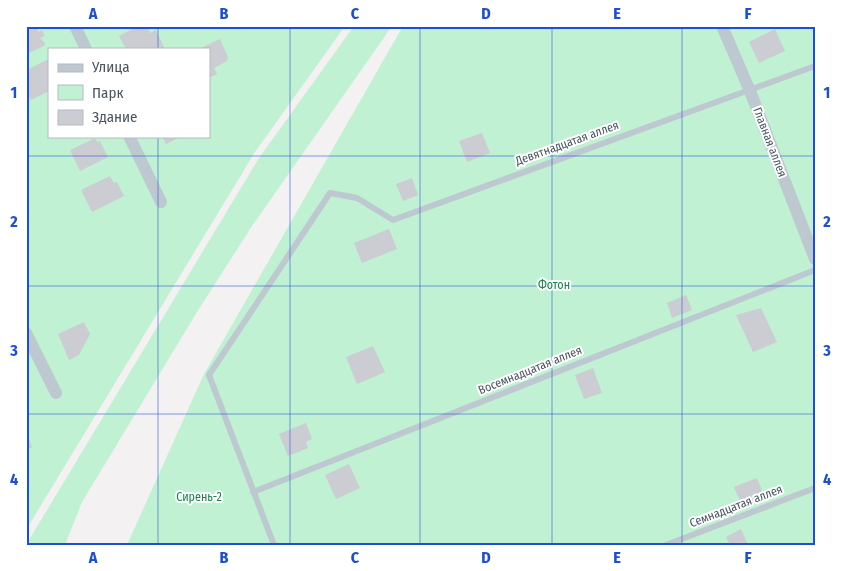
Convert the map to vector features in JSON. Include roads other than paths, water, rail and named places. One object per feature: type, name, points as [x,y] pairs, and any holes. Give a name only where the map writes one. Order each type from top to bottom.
[{"type":"street","points":[[75,26],[86,48]]},
{"type":"street","name":"Главная аллея","points":[[722,26],[750,91],[815,259]]},
{"type":"street","points":[[130,138],[162,202]]},
{"type":"street","points":[[26,332],[56,393]]},
{"type":"lane","name":"Девятнадцатая аллея","points":[[253,492],[209,375],[330,193],[357,198],[393,220],[572,153],[750,91],[815,66]]},
{"type":"lane","name":"Восемнадцатая аллея","points":[[253,492],[815,270]]},
{"type":"lane","name":"Семнадцатая аллея","points":[[666,545],[815,488]]},
{"type":"lane","points":[[253,492],[274,545]]},
{"type":"park label","name":"Фотон","points":[[554,285]]},
{"type":"park label","name":"Сирень-2","points":[[199,497]]}]
